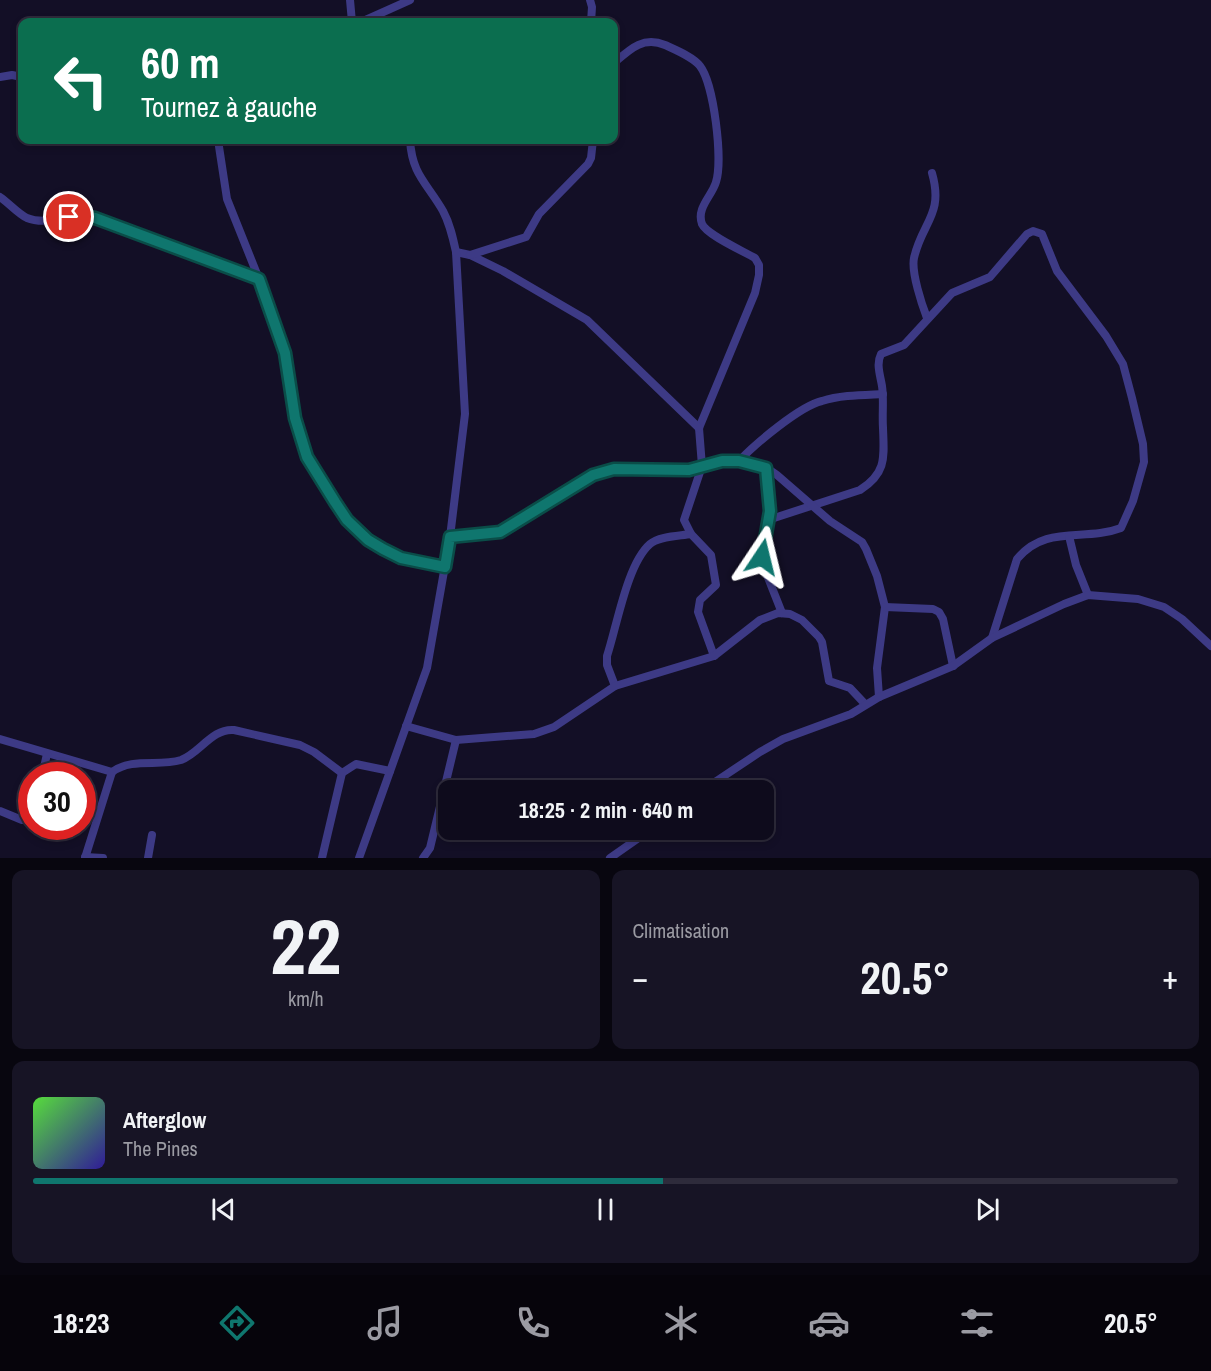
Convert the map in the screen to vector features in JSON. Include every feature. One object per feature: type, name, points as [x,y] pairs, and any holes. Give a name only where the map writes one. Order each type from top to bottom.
[{"type":"street","points":[[350,0],[352,18]]},
{"type":"street","points":[[370,18],[410,0]]},
{"type":"street","points":[[590,0],[591,18]]},
{"type":"street","points":[[618,60],[638,44],[647,42],[666,45],[701,67],[709,85],[719,162],[716,182],[702,209],[701,220],[708,232],[755,258],[759,265],[755,293],[699,428],[702,466],[685,515],[684,524],[711,555],[716,573],[715,588],[700,600],[698,612],[714,656]]},
{"type":"street","points":[[0,77],[18,76]]},
{"type":"street","points":[[219,144],[227,199],[285,353],[295,418],[307,457],[347,520],[368,540],[401,558],[445,567]]},
{"type":"street","points":[[359,858],[427,668],[450,537],[465,414],[456,252],[443,212],[417,174],[410,144]]},
{"type":"street","points":[[470,255],[527,235],[538,213],[588,164],[593,144]]},
{"type":"street","points":[[927,318],[913,261],[934,211],[937,198],[932,173]]},
{"type":"street","points":[[0,197],[29,218],[45,220],[82,216],[95,218],[259,279]]},
{"type":"street","points":[[768,520],[860,490],[876,478],[885,454],[883,394],[878,364],[881,354],[904,345],[952,293],[990,277],[1027,234],[1033,231],[1042,234],[1057,271],[1106,336],[1123,364],[1144,462],[1133,501],[1122,527],[1118,530],[1050,537],[1042,539],[1023,552],[1017,559],[992,638]]},
{"type":"street","points":[[456,252],[470,255],[536,288],[587,320],[699,428]]},
{"type":"street","points":[[739,461],[757,442],[815,403],[832,398],[883,394]]},
{"type":"street","points":[[450,537],[506,530],[544,504],[603,471],[614,469],[689,470],[722,461],[739,461],[766,468],[830,521],[862,542],[866,549],[877,576],[885,608],[877,668],[879,697]]},
{"type":"street","points":[[766,468],[770,511],[762,557],[782,613]]},
{"type":"street","points":[[615,686],[607,666],[607,656],[627,586],[640,556],[655,541],[691,534]]},
{"type":"street","points":[[1070,536],[1076,565],[1088,595]]},
{"type":"street","points":[[718,780],[760,752],[783,740],[851,714],[879,697],[953,666],[992,638],[1088,595],[1138,599],[1164,607],[1211,646]]},
{"type":"street","points":[[885,608],[933,609],[939,612],[944,619],[953,666]]},
{"type":"street","points":[[406,726],[456,740],[534,734],[554,728],[615,686],[714,656],[760,620],[782,613],[790,614],[808,624],[822,642],[829,681],[850,688],[866,704]]},
{"type":"street","points":[[0,739],[112,772],[128,764],[170,763],[188,757],[213,736],[228,730],[300,745],[314,752],[342,773]]},
{"type":"street","points":[[423,858],[430,848],[434,835],[456,740]]},
{"type":"street","points":[[46,762],[48,754]]},
{"type":"street","points":[[322,858],[342,773],[357,764],[390,771]]},
{"type":"street","points":[[103,858],[85,857],[112,772]]},
{"type":"street","points":[[0,811],[18,818]]},
{"type":"street","points":[[148,858],[152,835]]},
{"type":"street","points":[[610,858],[636,840]]},
{"type":"route","points":[[69,217],[95,218],[259,279],[285,353],[295,418],[307,457],[347,520],[368,540],[401,558],[445,567],[450,537],[506,530],[535,510],[603,471],[614,469],[689,470],[722,461],[739,461],[766,468],[770,511],[762,557]]}]
